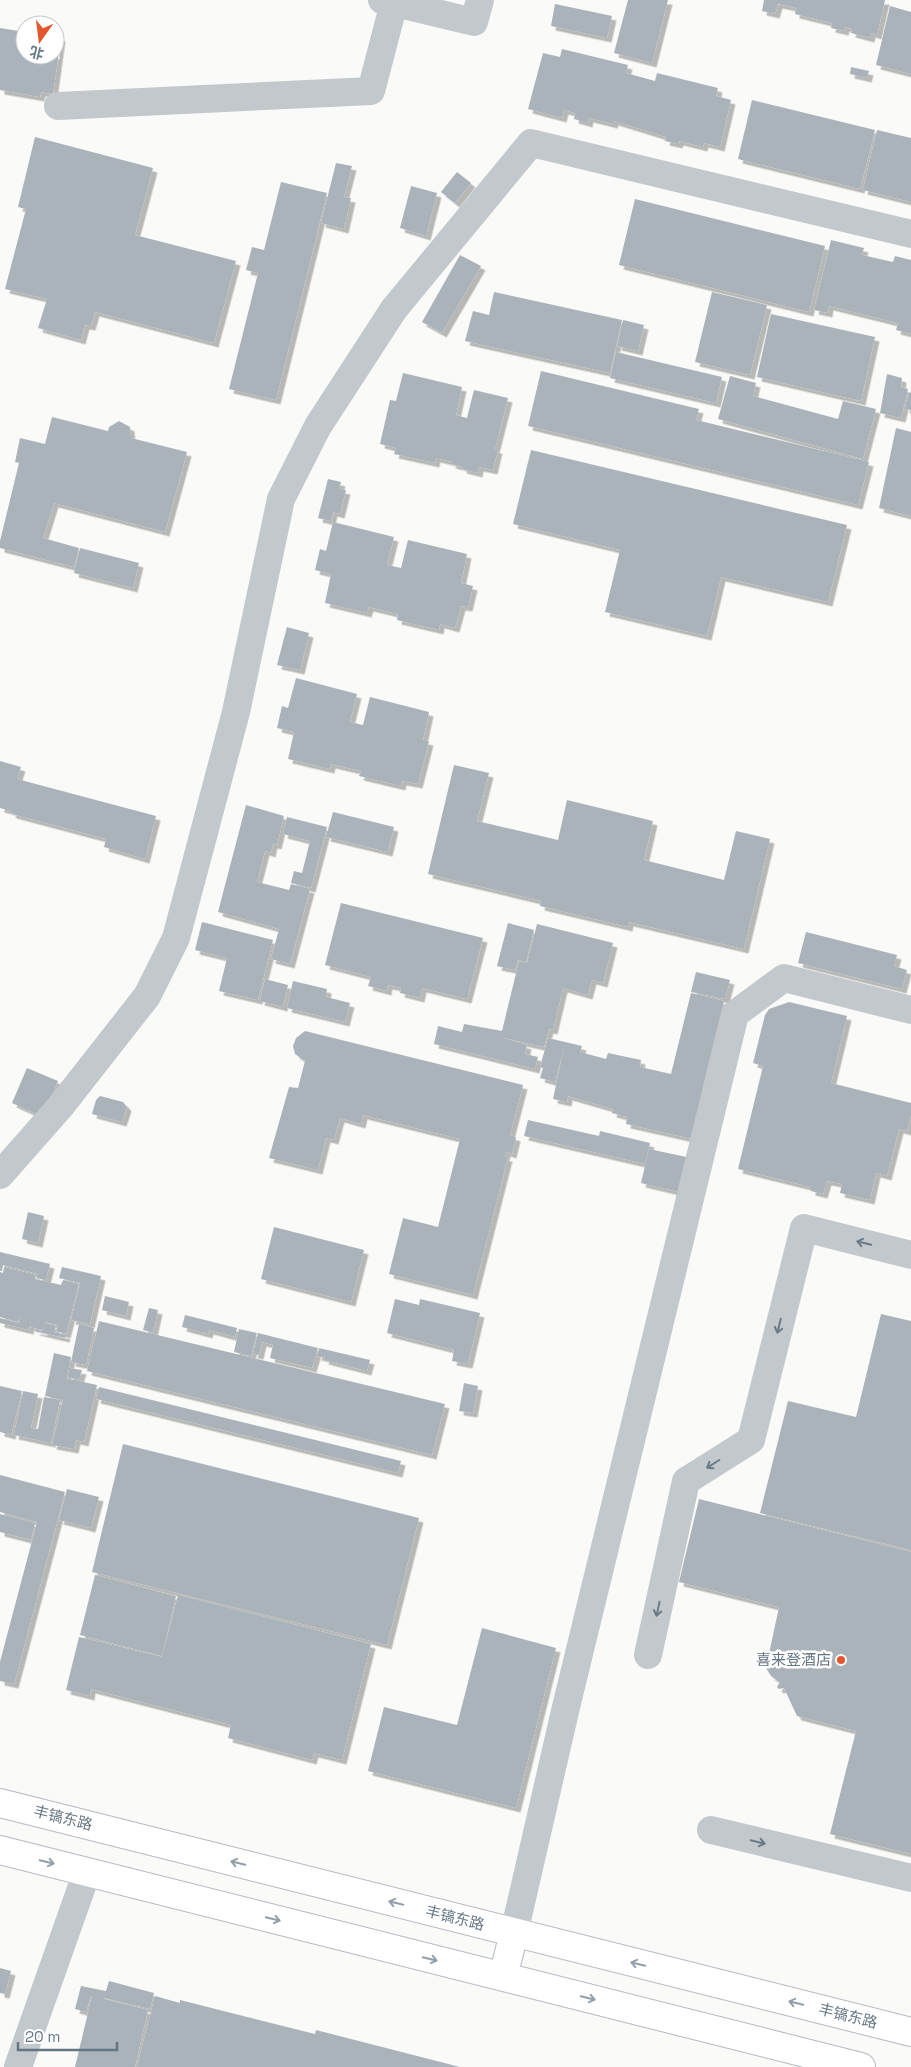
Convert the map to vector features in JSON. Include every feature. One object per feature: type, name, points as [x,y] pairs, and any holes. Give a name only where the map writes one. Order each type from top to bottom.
[{"type":"main road","name":"丰镐东路","points":[[0,1803],[911,2032]]},
{"type":"main road","points":[[0,1850],[503,1977],[802,2060],[861,2067]]},
{"type":"main road","points":[[503,1977],[514,1933]]},
{"type":"street","points":[[58,106],[371,91],[388,1],[474,22],[480,0]]},
{"type":"street","points":[[0,1175],[60,1107],[147,996],[176,938],[236,712],[281,499],[318,426],[394,309],[531,143],[911,234]]},
{"type":"street","points":[[514,1933],[571,1687],[735,1014],[784,978],[911,1010]]},
{"type":"street","points":[[648,1655],[686,1481],[751,1440],[804,1228],[911,1255]]},
{"type":"street","points":[[711,1830],[911,1878]]},
{"type":"street","points":[[18,2067],[87,1872]]},
{"type":"building","points":[[628,0],[668,0],[652,63],[614,53]]},
{"type":"building","points":[[764,0],[885,0],[877,35],[871,33],[870,38],[851,33],[852,29],[845,27],[844,31],[831,28],[832,23],[795,14],[796,8],[778,4],[775,14],[762,11]]},
{"type":"building","points":[[555,4],[612,16],[607,38],[551,26]]},
{"type":"building","points":[[890,6],[911,12],[911,74],[876,65]]},
{"type":"building","points":[[0,28],[15,30],[15,65],[57,65],[53,94],[41,92],[40,97],[0,90]]},
{"type":"building","points":[[562,49],[628,65],[626,73],[655,81],[657,73],[718,88],[716,96],[731,100],[720,147],[704,143],[703,147],[679,141],[678,144],[665,141],[666,137],[614,121],[613,124],[589,118],[588,123],[574,119],[575,113],[564,110],[562,118],[528,109],[543,53],[560,57]]},
{"type":"building","points":[[851,67],[869,71],[867,78],[850,74]]},
{"type":"building","points":[[752,100],[875,130],[860,189],[738,159]]},
{"type":"building","points":[[877,130],[911,138],[911,202],[863,190]]},
{"type":"building","points":[[35,137],[153,168],[135,235],[236,261],[214,343],[95,312],[91,326],[85,325],[81,340],[38,328],[47,299],[5,289],[26,209],[18,207]]},
{"type":"building","points":[[336,163],[352,166],[344,197],[351,198],[344,229],[321,223]]},
{"type":"building","points":[[457,172],[471,183],[455,203],[441,192]]},
{"type":"building","points":[[281,182],[327,193],[276,400],[229,389],[258,273],[246,270],[252,247],[264,250]]},
{"type":"building","points":[[411,186],[437,193],[426,236],[400,228]]},
{"type":"building","points":[[635,199],[825,246],[809,312],[619,265]]},
{"type":"building","points":[[831,240],[864,248],[862,255],[893,262],[895,256],[911,260],[911,334],[896,330],[898,323],[829,306],[828,313],[814,310]]},
{"type":"building","points":[[460,255],[481,266],[442,333],[422,322]]},
{"type":"building","points":[[494,292],[622,320],[610,373],[465,341],[473,311],[489,315]]},
{"type":"building","points":[[712,292],[767,305],[750,375],[695,362]]},
{"type":"building","points":[[771,314],[875,337],[861,401],[757,377]]},
{"type":"building","points":[[623,320],[644,325],[638,351],[617,346]]},
{"type":"building","points":[[616,352],[722,377],[716,403],[610,378]]},
{"type":"building","points":[[541,371],[699,409],[696,420],[869,462],[858,505],[528,426]]},
{"type":"building","points":[[403,373],[462,387],[456,415],[467,418],[474,390],[508,398],[495,449],[498,449],[493,470],[479,467],[478,473],[462,469],[463,467],[451,464],[452,462],[436,458],[435,463],[394,454],[396,448],[380,444],[390,400],[396,401]]},
{"type":"building","points":[[887,374],[902,378],[901,387],[908,389],[901,418],[880,413]]},
{"type":"building","points":[[730,376],[756,383],[753,396],[838,419],[843,401],[876,409],[863,459],[718,419]]},
{"type":"building","points":[[909,392],[911,393],[911,410],[905,409]]},
{"type":"building","points":[[52,417],[108,431],[109,427],[119,421],[130,427],[131,438],[187,452],[165,532],[54,503],[43,538],[79,548],[74,567],[0,548],[0,541],[19,463],[15,462],[20,438],[45,444]]},
{"type":"building","points":[[896,428],[911,432],[911,516],[879,508]]},
{"type":"building","points":[[531,450],[847,525],[828,602],[721,577],[707,636],[605,612],[620,550],[513,524]]},
{"type":"building","points":[[328,479],[341,482],[339,489],[346,490],[340,514],[333,512],[331,521],[318,518]]},
{"type":"building","points":[[333,522],[394,537],[387,565],[401,568],[408,540],[467,554],[461,583],[473,586],[468,607],[461,606],[455,628],[440,624],[439,630],[397,620],[398,614],[369,607],[367,613],[325,603],[331,574],[315,570],[320,549],[326,551]]},
{"type":"building","points":[[80,548],[139,563],[133,588],[74,573]]},
{"type":"building","points":[[287,627],[309,633],[300,670],[277,665]]},
{"type":"building","points":[[296,678],[357,694],[350,722],[363,725],[370,697],[429,712],[423,740],[429,741],[418,784],[402,781],[401,786],[359,776],[361,771],[331,764],[330,769],[288,759],[294,732],[277,728],[282,706],[288,708]]},
{"type":"building","points":[[0,761],[21,767],[17,779],[156,816],[145,859],[104,847],[106,839],[12,814],[11,811],[0,808]]},
{"type":"building","points":[[454,765],[489,773],[477,821],[558,840],[567,800],[653,821],[644,860],[724,880],[736,831],[770,839],[744,949],[629,922],[628,927],[540,906],[541,901],[428,874]]},
{"type":"building","points":[[246,805],[284,816],[277,845],[273,844],[271,853],[265,851],[257,882],[289,890],[291,884],[310,889],[290,964],[271,959],[279,929],[218,912]]},
{"type":"building","points":[[333,812],[394,827],[388,852],[326,837]]},
{"type":"building","points":[[287,817],[327,827],[311,888],[291,883],[294,871],[302,873],[310,841],[283,834]]},
{"type":"building","points":[[341,903],[483,938],[467,999],[422,988],[420,998],[400,993],[401,988],[388,985],[387,991],[368,986],[371,977],[325,965]]},
{"type":"building","points":[[202,922],[273,940],[258,1000],[219,991],[227,958],[195,950]]},
{"type":"building","points":[[508,923],[534,930],[526,962],[518,960],[515,970],[497,966]]},
{"type":"building","points":[[537,924],[613,943],[603,983],[592,980],[588,995],[563,988],[553,1030],[549,1029],[544,1047],[500,1037],[527,1045],[525,1054],[538,1057],[535,1069],[434,1044],[438,1026],[462,1032],[464,1024],[502,1031],[519,961],[527,963]]},
{"type":"building","points":[[806,932],[897,955],[894,966],[907,970],[902,989],[798,963]]},
{"type":"building","points":[[696,972],[730,980],[725,999],[691,992]]},
{"type":"building","points":[[265,979],[288,985],[283,1007],[260,1001]]},
{"type":"building","points":[[293,981],[327,989],[326,997],[350,1003],[345,1022],[287,1008]]},
{"type":"building","points":[[691,993],[724,1001],[693,1139],[626,1124],[627,1117],[612,1113],[613,1109],[568,1096],[567,1102],[553,1099],[564,1048],[555,1082],[540,1078],[543,1068],[540,1067],[548,1038],[582,1046],[580,1052],[606,1059],[608,1053],[641,1060],[640,1067],[671,1074]]},
{"type":"building","points":[[789,1002],[847,1016],[831,1083],[911,1103],[911,1115],[907,1131],[899,1129],[887,1176],[876,1173],[870,1200],[840,1193],[842,1184],[827,1181],[823,1194],[811,1191],[811,1187],[738,1169],[763,1066],[753,1063],[765,1015],[769,1009]]},
{"type":"building","points":[[305,1031],[523,1085],[510,1135],[516,1137],[512,1154],[506,1152],[505,1157],[508,1157],[473,1295],[389,1274],[403,1218],[438,1227],[460,1139],[363,1115],[361,1124],[340,1118],[334,1140],[326,1138],[318,1170],[269,1158],[289,1087],[298,1088],[305,1061],[295,1054],[293,1046],[296,1038]]},
{"type":"building","points":[[27,1068],[58,1081],[43,1117],[12,1103]]},
{"type":"building","points":[[100,1096],[123,1102],[127,1107],[122,1122],[92,1114],[96,1100]]},
{"type":"building","points":[[528,1120],[599,1136],[600,1131],[650,1143],[645,1164],[524,1136]]},
{"type":"building","points":[[649,1149],[691,1158],[683,1193],[641,1183]]},
{"type":"building","points":[[28,1212],[44,1216],[38,1243],[22,1239]]},
{"type":"building","points":[[274,1227],[364,1250],[351,1302],[261,1279]]},
{"type":"building","points":[[0,1252],[50,1264],[46,1280],[36,1278],[38,1274],[3,1265],[2,1271],[0,1271]]},
{"type":"building","points":[[4,1267],[36,1275],[35,1279],[61,1285],[63,1280],[79,1284],[66,1334],[56,1331],[58,1325],[45,1322],[43,1330],[30,1327],[31,1319],[29,1330],[0,1323],[0,1318],[19,1323],[20,1316],[18,1322],[0,1317],[0,1272],[3,1273]]},
{"type":"building","points":[[62,1267],[101,1276],[90,1324],[71,1320],[80,1283],[59,1278]]},
{"type":"building","points":[[105,1296],[129,1302],[126,1316],[102,1310]]},
{"type":"building","points":[[395,1299],[419,1305],[420,1299],[480,1313],[468,1364],[452,1361],[454,1350],[387,1333]]},
{"type":"building","points":[[149,1308],[158,1310],[153,1333],[143,1330]]},
{"type":"building","points":[[881,1314],[911,1321],[911,1550],[760,1513],[788,1401],[856,1417]]},
{"type":"building","points":[[185,1315],[237,1328],[235,1337],[209,1330],[208,1334],[182,1327]]},
{"type":"building","points":[[99,1321],[445,1404],[432,1455],[87,1371]]},
{"type":"building","points":[[45,1323],[56,1326],[54,1332],[66,1335],[65,1338],[35,1331],[43,1331]]},
{"type":"building","points":[[79,1324],[94,1328],[86,1365],[71,1362]]},
{"type":"building","points":[[239,1329],[257,1333],[251,1356],[234,1352]]},
{"type":"building","points":[[258,1333],[318,1348],[312,1368],[270,1358],[273,1345],[262,1342],[259,1355],[253,1354]]},
{"type":"building","points":[[319,1348],[370,1360],[367,1371],[324,1360],[325,1358],[317,1356]]},
{"type":"building","points":[[54,1353],[71,1357],[67,1378],[65,1378],[97,1385],[84,1442],[76,1440],[74,1449],[52,1445],[63,1400],[45,1396]]},
{"type":"building","points":[[69,1368],[82,1370],[79,1379],[69,1378]]},
{"type":"building","points":[[464,1383],[478,1386],[473,1413],[459,1411]]},
{"type":"building","points":[[0,1386],[22,1391],[11,1435],[0,1432]]},
{"type":"building","points":[[99,1387],[401,1461],[398,1473],[96,1399]]},
{"type":"building","points":[[23,1391],[38,1394],[31,1428],[38,1429],[44,1397],[60,1400],[51,1443],[14,1435]]},
{"type":"building","points":[[123,1444],[419,1518],[387,1645],[92,1572]]},
{"type":"building","points":[[0,1475],[65,1492],[14,1684],[0,1681],[0,1662],[37,1522],[0,1512]]},
{"type":"building","points":[[67,1489],[99,1497],[91,1528],[59,1520]]},
{"type":"building","points":[[699,1499],[911,1552],[911,1854],[830,1834],[856,1731],[797,1716],[784,1688],[779,1689],[777,1687],[780,1682],[771,1676],[766,1668],[779,1607],[679,1582]]},
{"type":"building","points":[[0,1514],[35,1523],[31,1540],[0,1532]]},
{"type":"building","points":[[95,1575],[176,1596],[162,1656],[80,1635]]},
{"type":"building","points":[[178,1595],[371,1644],[342,1760],[314,1753],[312,1760],[228,1738],[231,1725],[91,1689],[90,1696],[66,1690],[79,1637],[162,1657]]},
{"type":"building","points":[[482,1628],[556,1648],[516,1808],[368,1771],[384,1707],[457,1725]]},
{"type":"building","points":[[0,1968],[11,1971],[5,1994],[0,1993]]},
{"type":"building","points":[[109,1981],[154,1993],[150,2009],[104,1998],[148,2010],[135,2067],[75,2067],[92,1996],[86,2012],[75,2009],[81,1986],[106,1991]]},
{"type":"building","points":[[155,1996],[180,2003],[180,2000],[315,2034],[316,2030],[460,2067],[137,2067]]},
{"type":"place","name":"喜来登酒店","points":[[841,1660]]}]
